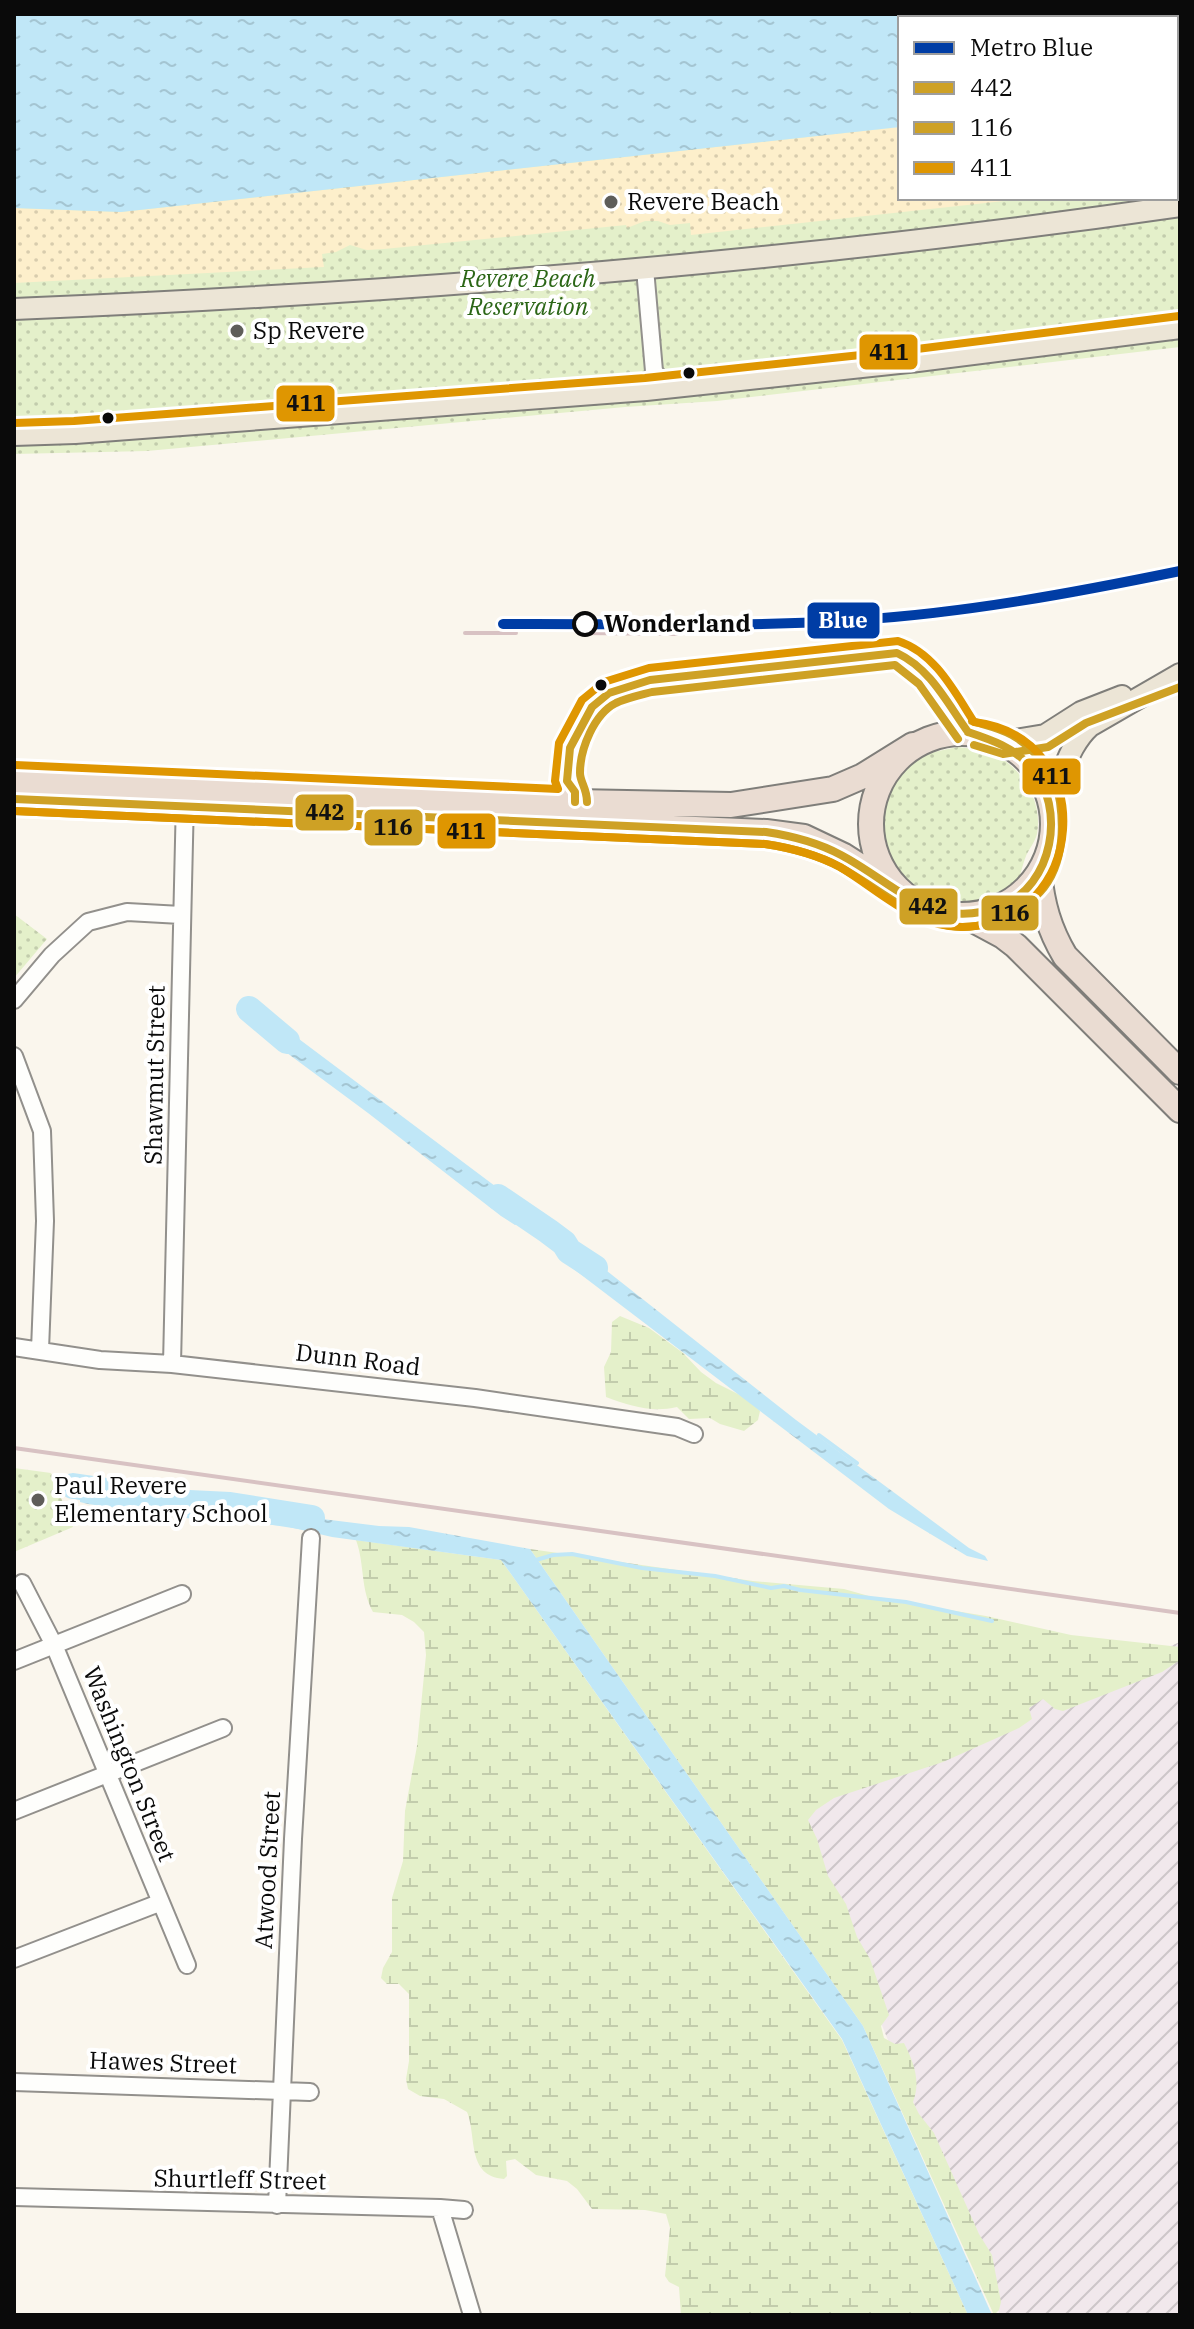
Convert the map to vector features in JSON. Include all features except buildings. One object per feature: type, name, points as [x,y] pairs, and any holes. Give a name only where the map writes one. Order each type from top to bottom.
[{"type":"highway","points":[[14,799],[185,796],[731,805],[833,789],[863,776],[913,745],[934,736],[956,732],[986,735],[1024,756],[1040,776],[1050,799],[1053,824],[1050,850],[1039,873],[1014,899],[999,908],[964,915]]},
{"type":"highway","points":[[899,891],[884,872],[874,850],[870,826],[873,803],[881,780],[895,761],[913,745]]},
{"type":"highway","points":[[14,777],[185,796],[766,832],[804,837],[844,856],[929,909],[964,915],[1003,936],[1180,1110]]},
{"type":"highway","points":[[1039,873],[1042,905],[1053,937],[1065,956],[1180,1072]]},
{"type":"main road","points":[[14,309],[378,290],[645,269],[1180,206]]},
{"type":"main road","points":[[14,435],[667,388],[1180,328]]},
{"type":"main road","points":[[1050,799],[1067,757],[1082,733],[1180,674]]},
{"type":"main road","points":[[1003,742],[1045,735],[1093,706],[1160,684]]},
{"type":"street","points":[[645,269],[654,371],[667,388]]},
{"type":"street","name":"Shawmut Street","points":[[172,1364],[185,796]]},
{"type":"street","points":[[14,1000],[52,955],[88,922],[127,912],[181,915]]},
{"type":"street","points":[[14,1056],[42,1131],[45,1221],[40,1350]]},
{"type":"street","name":"Dunn Road","points":[[14,1347],[100,1360],[172,1364],[475,1398],[677,1427],[694,1434]]},
{"type":"street","name":"Atwood Street","points":[[277,2205],[311,1538]]},
{"type":"street","name":"Washington Street","points":[[22,1583],[54,1645],[187,1965]]},
{"type":"street","points":[[14,1661],[182,1594]]},
{"type":"street","points":[[14,1811],[223,1728]]},
{"type":"street","points":[[14,1959],[159,1903]]},
{"type":"street","name":"Hawes Street","points":[[14,2082],[310,2092]]},
{"type":"street","name":"Shurtleff Street","points":[[14,2197],[464,2210]]},
{"type":"street","points":[[440,2208],[472,2315]]},
{"type":"shaded area","points":[[1180,1642],[1180,2315],[1000,2315],[791,1802]]},
{"type":"green space","name":"Revere Beach Reservation","points":[[1178,88],[1180,347],[717,401],[147,451],[14,454],[14,208],[898,127],[898,200],[1178,200]]},
{"type":"green space","points":[[958,747],[995,755],[1017,771],[1032,794],[1038,820],[1036,837],[1012,889],[984,904],[968,906],[936,901],[908,885],[889,857],[885,839],[886,804],[903,772],[917,760],[934,752]]},
{"type":"green space","points":[[14,914],[47,939],[14,978]]},
{"type":"green space","points":[[620,1316],[649,1328],[716,1383],[750,1400],[760,1411],[758,1420],[744,1431],[710,1418],[689,1419],[677,1407],[641,1408],[606,1397],[604,1367],[611,1352],[612,1322]]},
{"type":"green space","name":"Paul Revere Elementary School","points":[[14,1468],[51,1473],[73,1527],[14,1552]]},
{"type":"green space","points":[[356,1540],[501,1560],[842,2040],[968,2315],[681,2315],[679,2287],[665,2276],[670,2228],[666,2214],[645,2210],[592,2209],[567,2181],[536,2175],[515,2159],[506,2161],[507,2176],[504,2179],[492,2176],[478,2163],[467,2112],[444,2099],[420,2096],[408,2089],[409,1994],[399,1984],[387,1984],[381,1978],[392,1952],[392,1898],[403,1861],[405,1811],[417,1746],[426,1655],[424,1632],[402,1615],[373,1612],[366,1595]]},
{"type":"green space","points":[[530,1549],[753,1581],[844,1589],[876,1598],[986,1616],[1071,1635],[1180,1647],[1180,1660],[1162,1672],[1063,1711],[1055,1709],[1043,1699],[1029,1708],[1032,1719],[1019,1728],[943,1762],[834,1798],[816,1810],[808,1820],[828,1876],[846,1904],[857,1937],[870,1959],[889,2015],[881,2026],[884,2038],[895,2044],[904,2043],[915,2072],[913,2102],[934,2133],[979,2234],[992,2255],[1001,2302],[994,2315],[863,2026]]},
{"type":"sand","name":"Revere Beach","points":[[898,127],[898,200],[1013,200],[691,235],[690,223],[670,225],[645,221],[627,228],[626,225],[384,249],[367,250],[350,245],[322,254],[324,267],[14,283],[14,208],[121,212]]},
{"type":"water","points":[[14,14],[1180,14],[1178,88],[1178,16],[898,16],[898,127],[121,212],[14,208]]},
{"type":"water","points":[[257,1018],[283,1027],[503,1192],[527,1213],[527,1218],[515,1225],[501,1216],[256,1030],[253,1024]]},
{"type":"water","points":[[562,1248],[570,1248],[607,1271],[796,1420],[988,1561],[967,1556],[889,1509],[559,1258]]},
{"type":"water","points":[[80,1489],[379,1526],[409,1527],[530,1549],[863,2026],[992,2315],[968,2315],[842,2039],[501,1560],[332,1537],[285,1526],[185,1518],[88,1504],[80,1502]]},
{"type":"waterway","points":[[249,1009],[287,1041]]},
{"type":"waterway","points":[[498,1197],[595,1268]]},
{"type":"waterway","points":[[819,1435],[857,1463]]},
{"type":"waterway","points":[[73,1486],[312,1518]]},
{"type":"waterway","points":[[536,1560],[572,1554],[771,1588],[784,1586],[906,1602],[992,1621]]},
{"type":"railway","points":[[465,633],[516,633]]},
{"type":"railway","points":[[582,633],[677,634]]},
{"type":"railway","points":[[14,1448],[1180,1613]]},
{"type":"metro line","name":"Blue","points":[[503,624],[723,625],[856,620],[1019,601],[1180,571]]},
{"type":"transit line","name":"411","points":[[14,423],[645,378],[917,349],[1179,316]]},
{"type":"transit line","name":"411","points":[[14,811],[765,844],[822,858],[913,915],[946,926],[963,927],[1004,918],[1035,896],[1055,865],[1063,830],[1060,793],[1044,760],[1016,735],[974,722],[933,664],[923,654],[898,641],[649,668],[604,682],[582,700],[559,743],[555,781],[558,789],[15,765]]},
{"type":"transit line","name":"442","points":[[575,802],[575,792],[567,781],[570,748],[592,707],[609,693],[650,680],[897,653],[929,677],[968,732]]},
{"type":"transit line","name":"116","points":[[587,802],[580,776],[581,764],[595,724],[616,703],[652,692],[895,665],[919,684],[958,739]]},
{"type":"transit line","name":"116","points":[[974,745],[1003,754],[1048,747],[1086,723],[1180,687]]},
{"type":"transit line","name":"116","points":[[14,811],[765,844],[804,852],[831,862],[931,921],[953,926],[976,926],[1002,918],[1040,892],[1054,869],[1062,829],[1058,792],[1050,773],[1037,755],[1007,733],[972,721]]},
{"type":"transit line","name":"442","points":[[14,799],[766,832],[805,840],[832,850],[916,902],[955,914],[977,913],[1001,906],[1019,896],[1033,882],[1043,864],[1051,824],[1049,803],[1031,767],[1009,749],[968,732]]},
{"type":"place","name":"Revere Beach","points":[[611,202]]},
{"type":"place","name":"Sp Revere","points":[[237,331]]},
{"type":"place","name":"Wonderland","points":[[585,624]]},
{"type":"place","name":"Paul Revere Elementary School","points":[[38,1500]]}]
